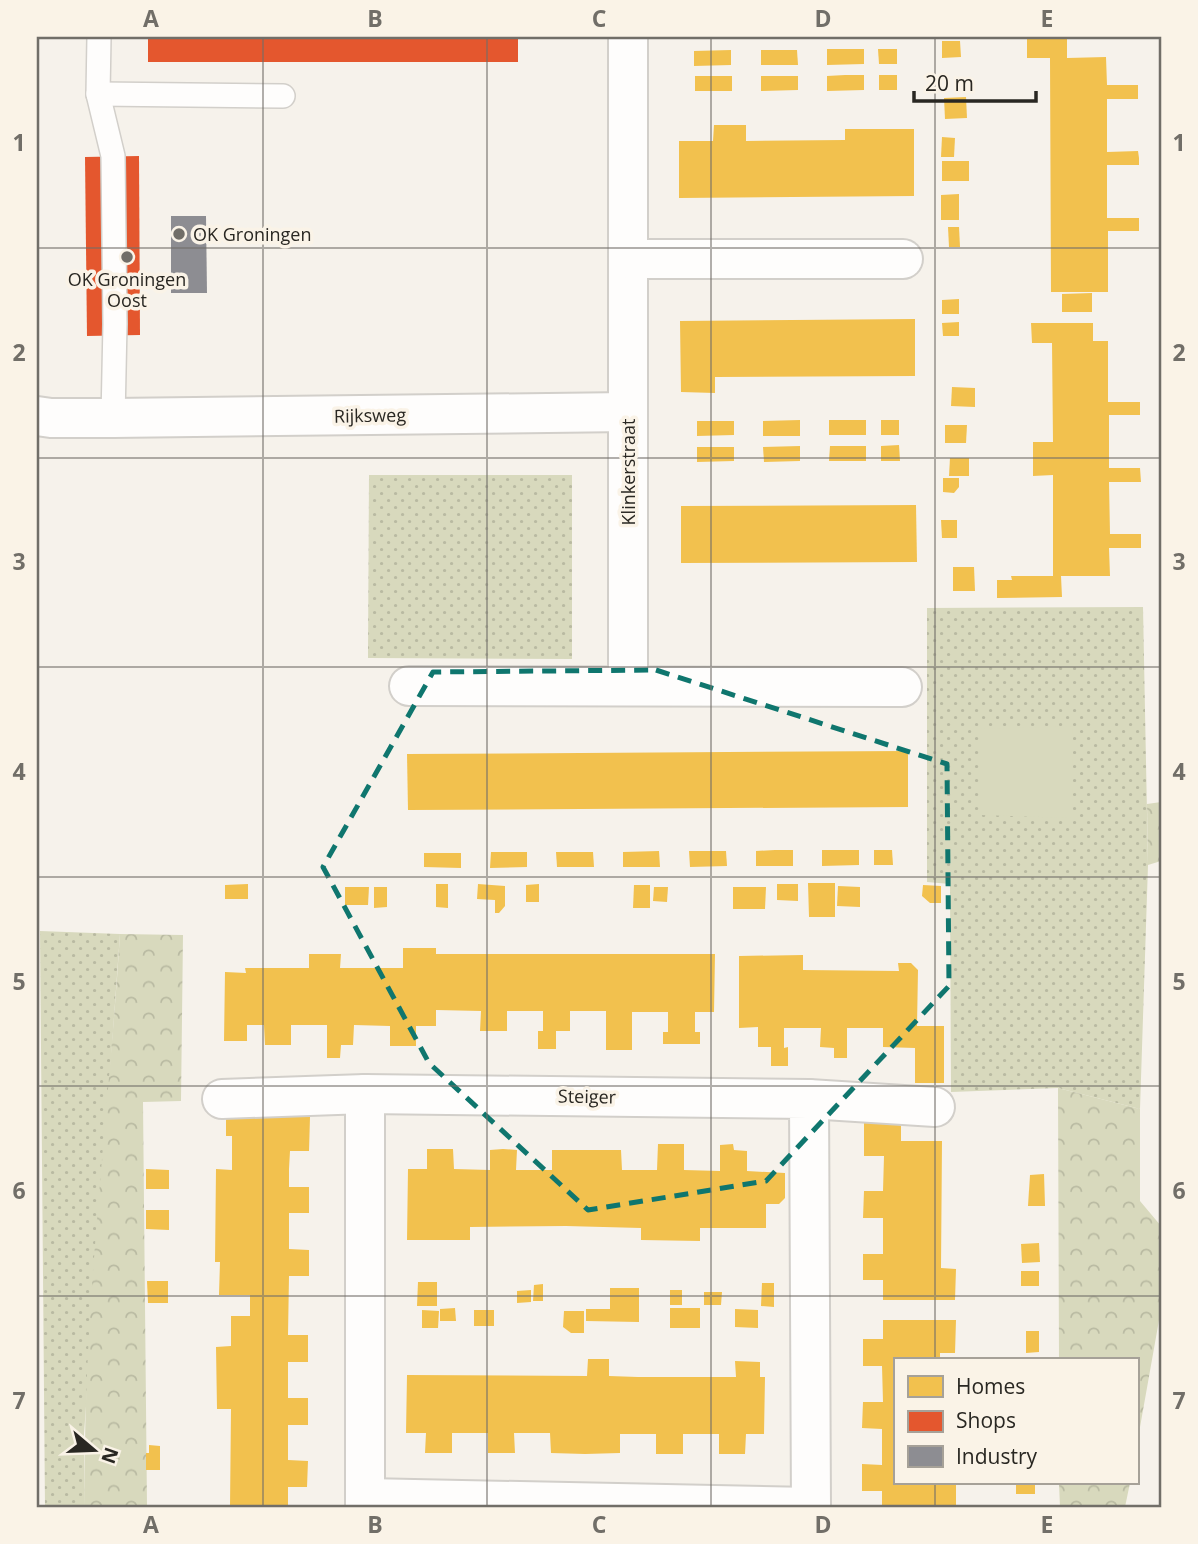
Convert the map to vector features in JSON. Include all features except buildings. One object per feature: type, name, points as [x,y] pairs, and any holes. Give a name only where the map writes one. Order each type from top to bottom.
[{"type":"street","name":"Klinkerstraat","points":[[628,37],[628,685]]},
{"type":"street","points":[[628,259],[903,259]]},
{"type":"street","name":"Rijksweg","points":[[44,417],[628,412]]},
{"type":"street","points":[[409,686],[902,687]]},
{"type":"street","points":[[365,1094],[365,1503],[811,1507],[809,1099]]},
{"type":"street","name":"Steiger","points":[[222,1099],[365,1094],[809,1099],[935,1107]]},
{"type":"lane","points":[[99,37],[99,94],[113,156],[116,324],[113,418]]},
{"type":"lane","points":[[99,94],[283,96]]},
{"type":"highlighted area","points":[[656,670],[947,764],[949,986],[766,1181],[588,1210],[429,1063],[323,867],[433,672]]},
{"type":"green space","points":[[369,475],[572,475],[572,659],[368,658]]},
{"type":"green space","points":[[1143,607],[1148,865],[1140,1109],[1058,1088],[951,1092],[950,884],[927,882],[927,608]]},
{"type":"green space","points":[[1073,726],[1072,818],[980,815],[980,729]]},
{"type":"green space","points":[[1161,802],[1161,861],[1148,865],[1147,804]]},
{"type":"green space","points":[[40,931],[120,934],[84,1434],[85,1507],[45,1507]]},
{"type":"green space","points":[[120,934],[183,935],[181,1101],[143,1102],[147,1507],[85,1507],[85,1435],[92,1292]]},
{"type":"green space","points":[[1058,1088],[1140,1109],[1140,1201],[1161,1226],[1161,1309],[1138,1438],[1138,1358],[1059,1358]]},
{"type":"green space","points":[[1059,1484],[1130,1484],[1125,1507],[1060,1507]]},
{"type":"place","name":"OK Groningen","points":[[179,234]]},
{"type":"place","name":"OK Groningen Oost","points":[[127,257]]}]
